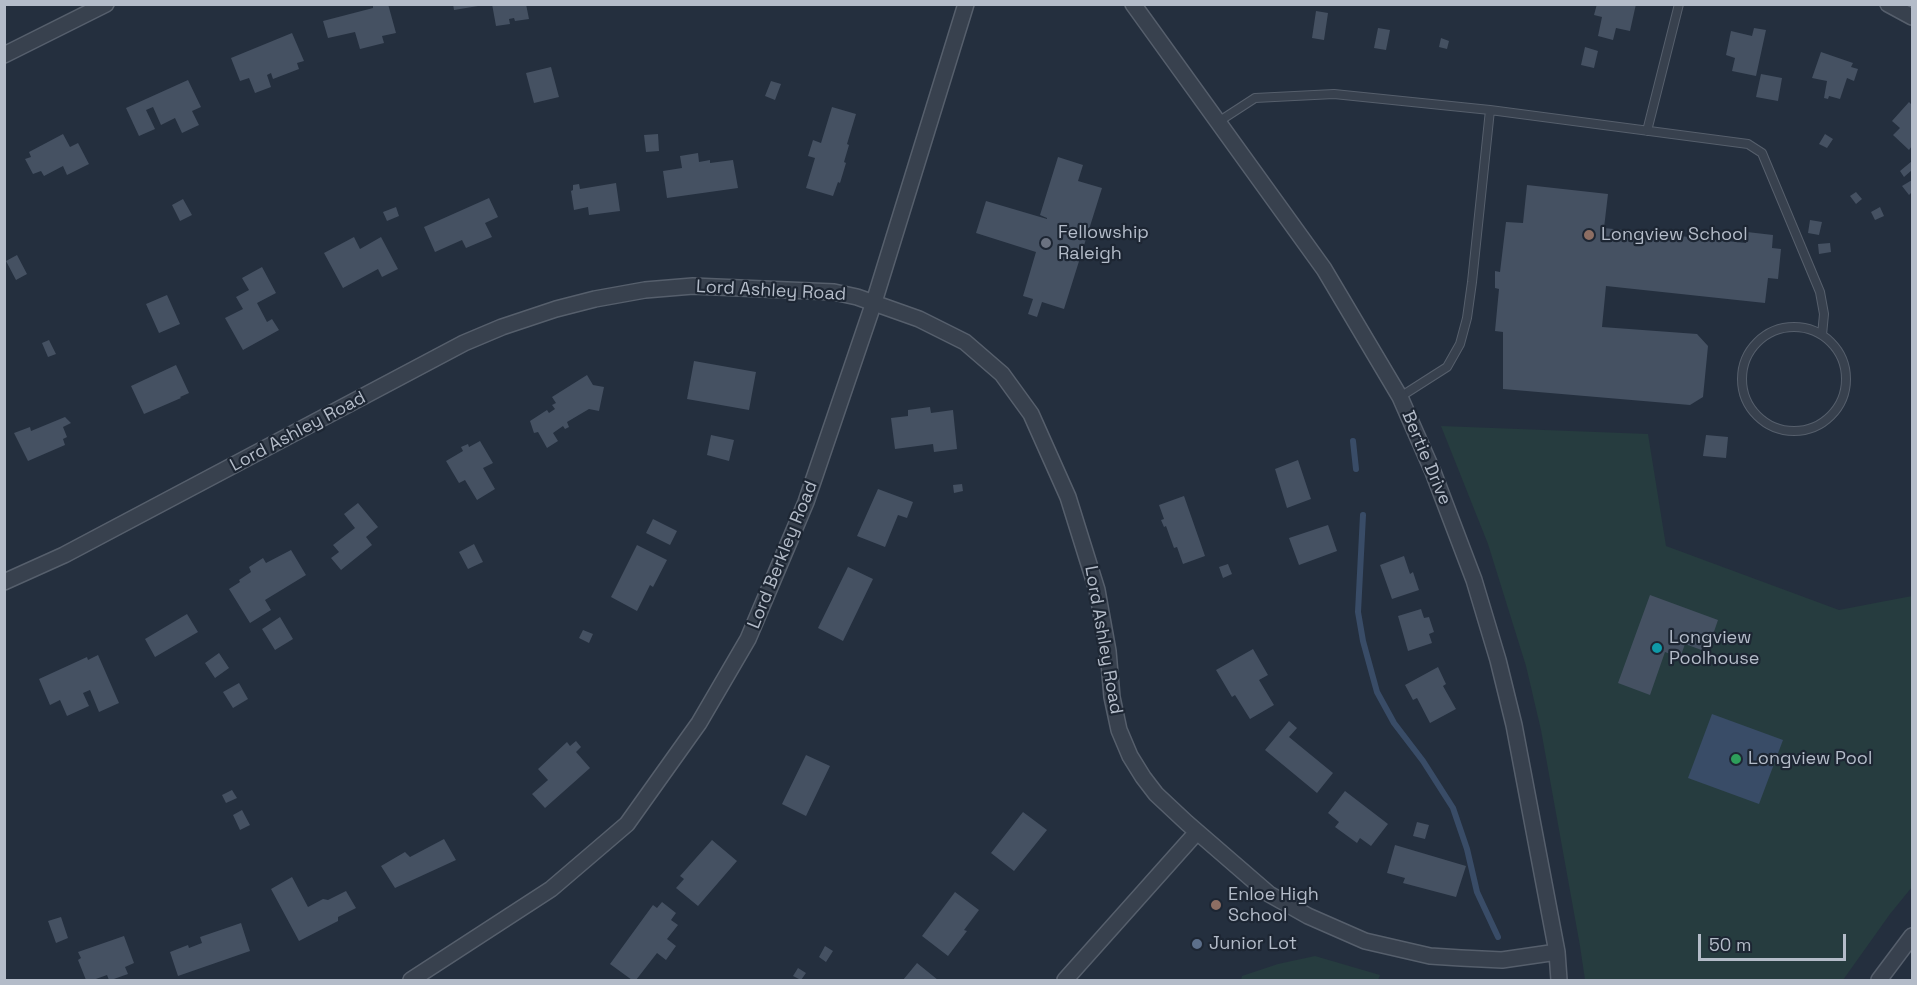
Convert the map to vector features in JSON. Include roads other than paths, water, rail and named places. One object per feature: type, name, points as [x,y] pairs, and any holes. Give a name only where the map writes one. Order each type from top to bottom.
[{"type":"street","points":[[4,55],[106,4]]},
{"type":"street","name":"Lord Berkley Road","points":[[411,981],[551,889],[627,824],[699,723],[748,639],[806,502],[874,302],[966,4]]},
{"type":"street","name":"Bertie Drive","points":[[1133,4],[1324,269],[1400,397],[1454,524],[1498,660],[1514,725],[1557,952],[1559,981]]},
{"type":"street","points":[[1888,4],[1912,17]]},
{"type":"street","name":"Lord Ashley Road","points":[[4,582],[74,550],[464,343],[502,327],[556,309],[645,290],[693,286],[834,292],[874,302],[919,319],[965,342],[1002,374],[1031,414],[1068,497],[1095,580],[1119,730],[1130,756],[1143,777],[1156,794],[1197,832],[1269,894],[1308,916],[1365,941],[1430,956],[1461,958],[1502,960],[1557,952]]},
{"type":"street","points":[[1065,981],[1197,832]]},
{"type":"street","points":[[1879,981],[1912,936]]},
{"type":"lane","points":[[1647,131],[1679,4]]},
{"type":"lane","points":[[1218,122],[1255,98],[1335,94],[1490,110],[1748,144],[1762,153],[1820,292],[1824,314],[1822,335]]},
{"type":"lane","points":[[1400,397],[1447,367],[1460,344],[1467,318],[1472,282],[1490,110]]},
{"type":"lane","points":[[1788,327],[1805,328],[1822,335],[1834,346],[1843,361],[1846,377],[1844,394],[1836,410],[1824,422],[1809,429],[1792,431],[1775,428],[1760,419],[1749,406],[1743,390],[1742,373],[1747,356],[1757,342],[1772,332],[1788,327]]},
{"type":"water","name":"Longview Pool","points":[[1712,714],[1783,740],[1759,804],[1688,778]]},
{"type":"waterway","points":[[1353,441],[1356,469]]},
{"type":"waterway","points":[[1363,515],[1358,612],[1363,641],[1377,692],[1394,723],[1423,761],[1453,808],[1467,849],[1477,892],[1498,937]]},
{"type":"place","name":"Longview School","points":[[1589,235]]},
{"type":"place","name":"Fellowship Raleigh","points":[[1046,243]]},
{"type":"place","name":"Longview Poolhouse","points":[[1657,648]]},
{"type":"place","name":"Longview Pool","points":[[1736,759]]},
{"type":"place","name":"Enloe High School","points":[[1216,905]]},
{"type":"place","name":"Junior Lot","points":[[1197,944]]}]
